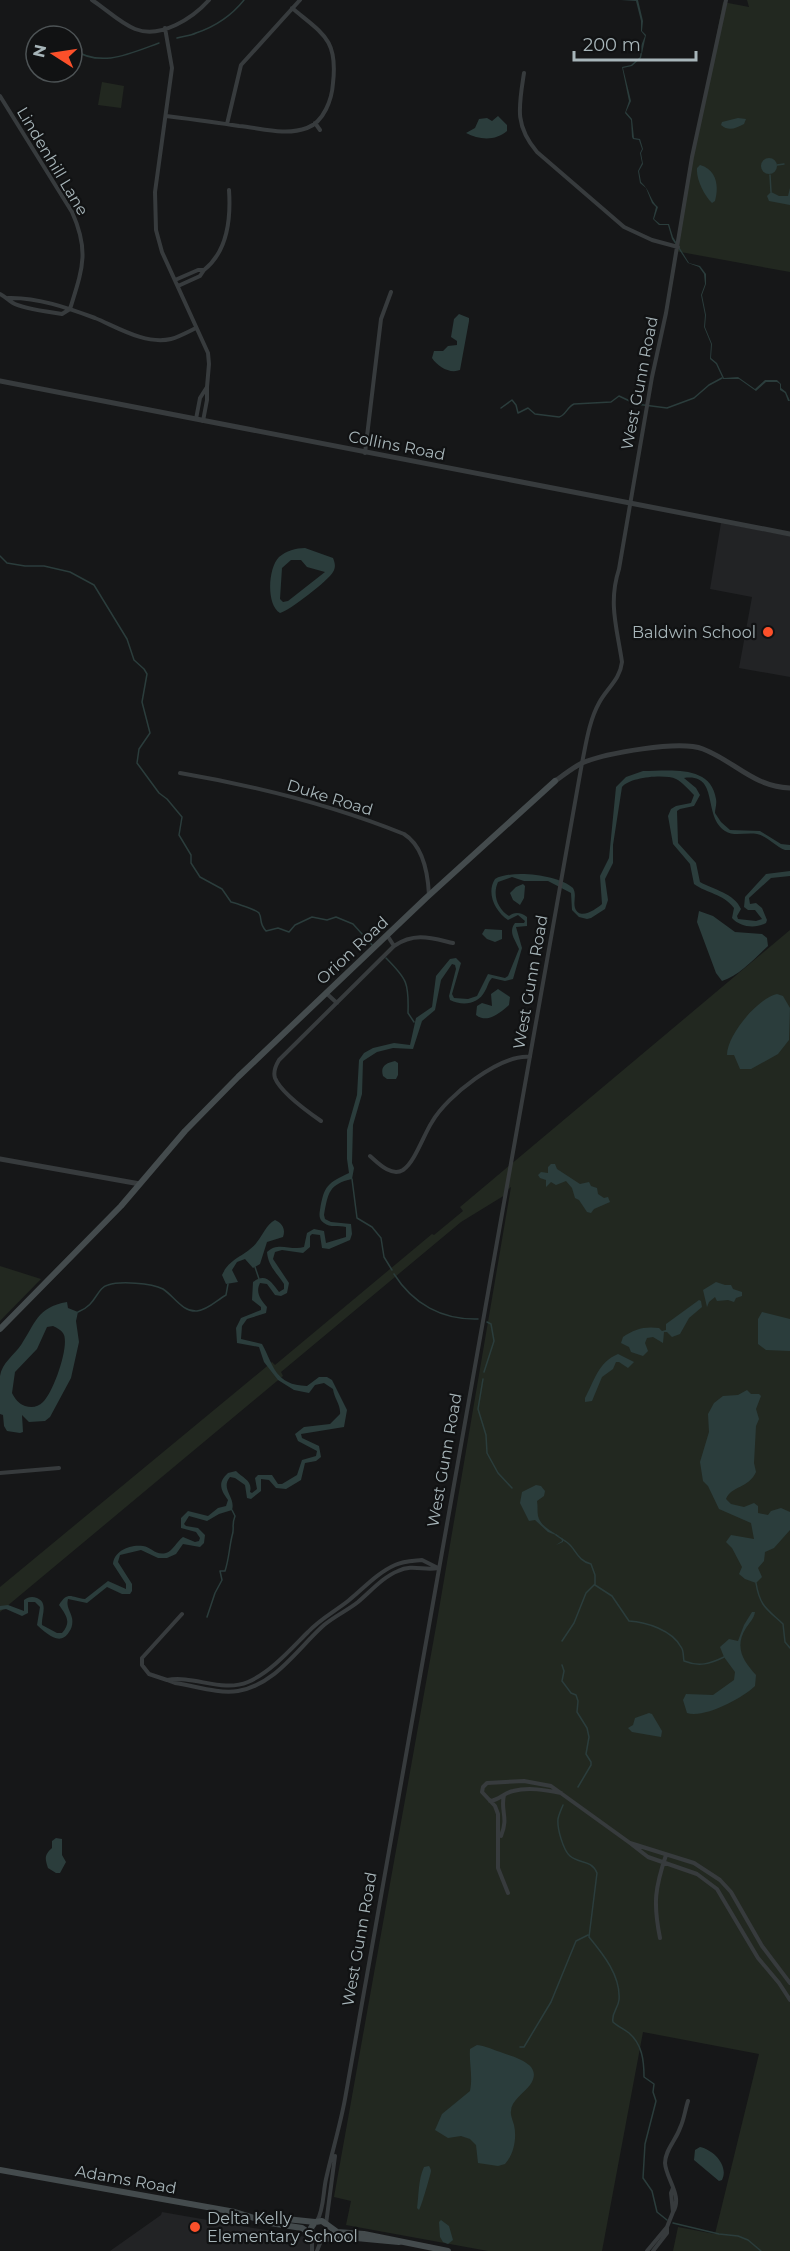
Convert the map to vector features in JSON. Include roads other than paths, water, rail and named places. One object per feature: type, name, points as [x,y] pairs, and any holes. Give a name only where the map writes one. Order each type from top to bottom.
[{"type":"main road","name":"Orion Road","points":[[0,1329],[140,1185],[185,1131],[429,895],[555,781]]},
{"type":"main road","name":"Adams Road","points":[[0,2170],[248,2215],[316,2221],[326,2224],[337,2232],[364,2234],[448,2251]]},
{"type":"main road","name":"Adams Road","points":[[248,2215],[270,2223],[302,2228],[315,2238],[356,2238],[399,2242]]},
{"type":"main road","name":"West Gunn Road","points":[[311,2234],[311,2228],[316,2221]]},
{"type":"main road","name":"West Gunn Road","points":[[323,2238],[328,2234],[326,2224]]},
{"type":"street","points":[[92,0],[138,30],[151,31],[183,22],[199,11],[209,0]]},
{"type":"street","points":[[227,124],[241,65],[300,0]]},
{"type":"street","name":"West Gunn Road","points":[[326,2224],[336,2146],[579,779],[598,703],[617,679],[621,670],[622,662],[612,606],[613,594],[678,247],[692,157],[726,0]]},
{"type":"street","points":[[166,116],[288,132],[309,128],[315,123],[322,116],[332,94],[335,66],[332,48],[326,37],[292,8]]},
{"type":"street","points":[[165,28],[172,68],[154,192],[154,212],[162,252],[208,353],[207,400],[203,420]]},
{"type":"street","points":[[524,73],[519,111],[521,124],[528,141],[537,152],[624,227],[652,240],[678,247]]},
{"type":"street","name":"Lindenhill Lane","points":[[0,96],[67,204],[79,228],[83,260],[70,309]]},
{"type":"street","points":[[315,123],[321,130]]},
{"type":"street","points":[[178,286],[200,276],[214,262],[225,240],[230,209],[229,190]]},
{"type":"street","points":[[175,280],[198,270],[204,270]]},
{"type":"street","points":[[365,453],[381,319],[391,292]]},
{"type":"street","points":[[0,294],[13,303],[62,314],[70,309]]},
{"type":"street","points":[[8,298],[70,309],[152,340],[171,339],[197,328]]},
{"type":"street","name":"Collins Road","points":[[0,381],[790,534]]},
{"type":"street","points":[[196,419],[200,398],[207,387]]},
{"type":"street","name":"Orion Road","points":[[555,781],[582,764],[610,754],[686,746],[703,749],[759,782],[790,788]]},
{"type":"street","name":"Duke Road","points":[[180,773],[234,782],[297,799],[404,834],[416,845],[420,853],[429,895]]},
{"type":"street","points":[[387,935],[394,946]]},
{"type":"street","points":[[321,1121],[302,1108],[279,1084],[275,1078],[275,1069],[279,1060],[394,946],[420,936],[453,943]]},
{"type":"street","points":[[326,993],[337,1003]]},
{"type":"street","points":[[370,1156],[388,1170],[403,1170],[433,1120],[450,1099],[504,1062],[521,1056],[530,1057]]},
{"type":"street","points":[[0,1160],[140,1185]]},
{"type":"street","points":[[0,1473],[60,1468]]},
{"type":"street","points":[[167,1680],[176,1678],[227,1685],[247,1682],[260,1675],[328,1614],[395,1564],[422,1560],[438,1568]]},
{"type":"street","points":[[410,1561],[410,1567]]},
{"type":"street","points":[[182,1614],[142,1658],[142,1665],[149,1674],[156,1678],[230,1692],[255,1686],[264,1681],[317,1632],[398,1571],[410,1567],[438,1568]]},
{"type":"street","points":[[328,1614],[332,1620]]},
{"type":"street","points":[[260,1675],[264,1681]]},
{"type":"street","points":[[508,1893],[498,1868],[498,1814],[490,1800],[483,1795],[482,1790],[490,1782],[537,1782],[552,1786],[644,1855],[697,1874],[714,1887],[758,1958],[780,1983],[790,2000]]},
{"type":"street","points":[[490,1800],[495,1800],[512,1791],[528,1789],[562,1793]]},
{"type":"street","points":[[499,1839],[506,1824],[504,1795]]},
{"type":"street","points":[[630,1843],[699,1865],[720,1880],[731,1892],[762,1946],[790,1983]]},
{"type":"street","points":[[660,1938],[654,1905],[666,1855]]},
{"type":"street","points":[[714,1887],[720,1880]]},
{"type":"street","points":[[743,1932],[751,1927]]},
{"type":"street","points":[[650,2251],[667,2233],[673,2212],[670,2193],[673,2188],[665,2162],[681,2127],[688,2101]]},
{"type":"street","name":"West Gunn Road","points":[[316,2221],[321,2214],[326,2177],[336,2146]]},
{"type":"street","name":"West Gunn Road","points":[[311,2234],[312,2251]]},
{"type":"street","name":"West Gunn Road","points":[[317,2251],[323,2238]]},
{"type":"waterway","points":[[177,38],[194,34],[216,24],[234,11],[244,0]]},
{"type":"waterway","points":[[84,55],[94,58],[115,57],[159,43]]},
{"type":"waterway","points":[[777,165],[784,164]]},
{"type":"waterway","points":[[770,175],[771,192]]},
{"type":"waterway","points":[[501,408],[512,400],[518,413],[528,408],[535,414],[559,417],[574,404],[611,402],[619,396],[636,404],[667,408],[694,398],[709,385],[722,378]]},
{"type":"waterway","points":[[0,556],[7,563],[44,566],[70,572],[94,585],[127,639],[134,660],[147,674],[142,702],[150,733],[139,749],[137,763],[159,793],[182,817],[179,835],[200,877],[222,889],[231,902],[259,913],[266,931],[278,928],[289,932],[295,925],[312,917],[327,920],[336,917],[353,924],[373,946]]},
{"type":"waterway","points":[[386,958],[405,982],[408,1013],[414,1022]]},
{"type":"waterway","points":[[352,1179],[357,1218],[372,1227],[381,1238],[384,1257],[392,1270]]},
{"type":"waterway","points":[[255,1267],[259,1279]]},
{"type":"waterway","points":[[394,1274],[410,1294],[430,1308],[452,1317],[478,1319]]},
{"type":"waterway","points":[[78,1312],[89,1305],[104,1287],[113,1284],[136,1283],[158,1287],[192,1311],[209,1307],[226,1295],[228,1284]]},
{"type":"waterway","points":[[484,1372],[494,1341],[491,1324],[487,1322]]},
{"type":"waterway","points":[[483,1379],[478,1409],[486,1435],[487,1453],[498,1473],[512,1488]]},
{"type":"waterway","points":[[207,1617],[222,1580],[220,1571],[225,1571],[235,1516],[232,1510]]},
{"type":"waterway","points":[[556,1535],[569,1544],[583,1560],[591,1564],[595,1575],[595,1584],[586,1593],[574,1623],[562,1641]]},
{"type":"waterway","points":[[756,1583],[762,1603],[783,1624],[785,1642],[790,1648]]},
{"type":"waterway","points":[[595,1585],[612,1596],[629,1621],[651,1625],[677,1641],[682,1648],[684,1661],[704,1664],[724,1657]]},
{"type":"waterway","points":[[562,1665],[564,1671],[562,1681],[571,1693],[576,1695],[577,1712],[587,1728],[589,1737],[586,1754],[591,1765],[578,1787]]},
{"type":"waterway","points":[[563,1805],[558,1823],[565,1849],[570,1856],[592,1866],[597,1873],[589,1937],[605,1958],[617,1982],[619,2000],[613,2022],[637,2042],[643,2059],[644,2077],[654,2084],[653,2092],[656,2101],[645,2144],[643,2178],[652,2191],[657,2212],[667,2220]]},
{"type":"waterway","points":[[520,2047],[524,2047],[551,2002],[576,1941],[588,1935]]},
{"type":"waterway","points":[[673,2223],[738,2236],[748,2240],[761,2251]]},
{"type":"place","name":"Baldwin School","points":[[768,632]]},
{"type":"place","name":"Delta Kelly Elementary School","points":[[195,2227]]}]
